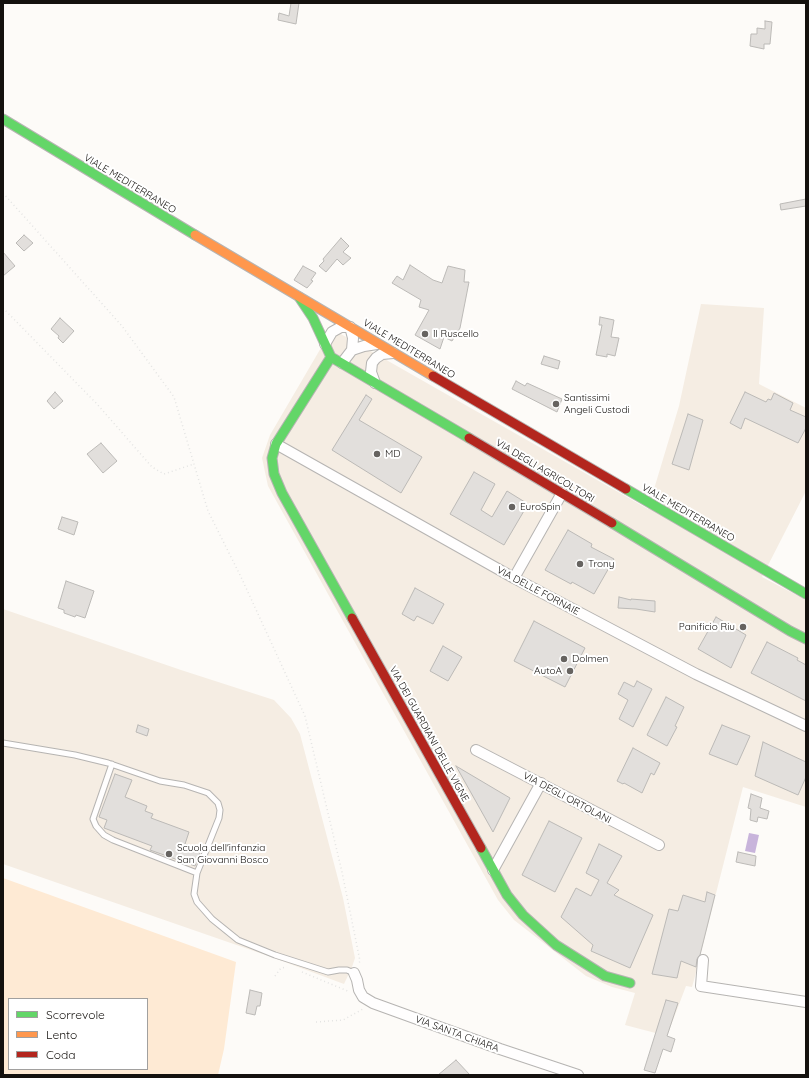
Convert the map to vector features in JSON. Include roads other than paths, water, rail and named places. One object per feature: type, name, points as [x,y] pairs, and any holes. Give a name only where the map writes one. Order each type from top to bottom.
[{"type":"street","name":"VIALE MEDITERRANEO","points":[[3,119],[393,353],[806,594]]},
{"type":"street","points":[[276,444],[331,357],[313,318],[298,296]]},
{"type":"street","points":[[325,344],[332,332],[341,327],[350,327],[353,338],[352,350],[342,363]]},
{"type":"street","points":[[352,350],[378,344]]},
{"type":"street","points":[[375,384],[371,372],[372,363],[382,354],[393,353]]},
{"type":"street","name":"VIA DEGLI AGRICOLTORI","points":[[331,357],[562,493],[806,640]]},
{"type":"street","name":"VIA DELLE FORNAIE","points":[[276,444],[514,578],[696,674],[806,726]]},
{"type":"street","name":"VIA DEI GUARDIANI DELLE VIGNE","points":[[276,444],[272,458],[274,474],[282,493],[507,895],[523,915],[556,945],[605,976],[630,983]]},
{"type":"street","points":[[514,578],[562,493]]},
{"type":"street","name":"VIA DEGLI ORTOLANI","points":[[476,750],[658,845]]},
{"type":"street","points":[[492,870],[541,784]]},
{"type":"street","points":[[703,960],[702,986],[806,1002]]},
{"type":"street","name":"VIA SANTA CHIARA","points":[[354,973],[358,980],[359,990],[363,997],[373,1002],[500,1049],[578,1075]]},
{"type":"lane","points":[[3,743],[75,755],[112,764],[160,781],[184,785],[208,793],[218,804],[220,810],[219,818],[197,873],[194,894],[197,902],[212,919],[238,940],[275,955],[328,972],[347,970],[354,973]]},
{"type":"lane","points":[[112,764],[93,819],[96,826],[104,835],[113,840],[197,873]]},
{"type":"place","name":"Il Ruscello","points":[[425,334]]},
{"type":"place","name":"Santissimi Angeli Custodi","points":[[556,404]]},
{"type":"place","name":"MD","points":[[377,454]]},
{"type":"place","name":"EuroSpin","points":[[512,507]]},
{"type":"place","name":"Trony","points":[[580,564]]},
{"type":"place","name":"Panificio Riu","points":[[743,627]]},
{"type":"place","name":"Dolmen","points":[[564,659]]},
{"type":"place","name":"AutoA","points":[[570,671]]},
{"type":"place","name":"Scuola dell'infanzia San Giovanni Bosco","points":[[169,854]]}]
